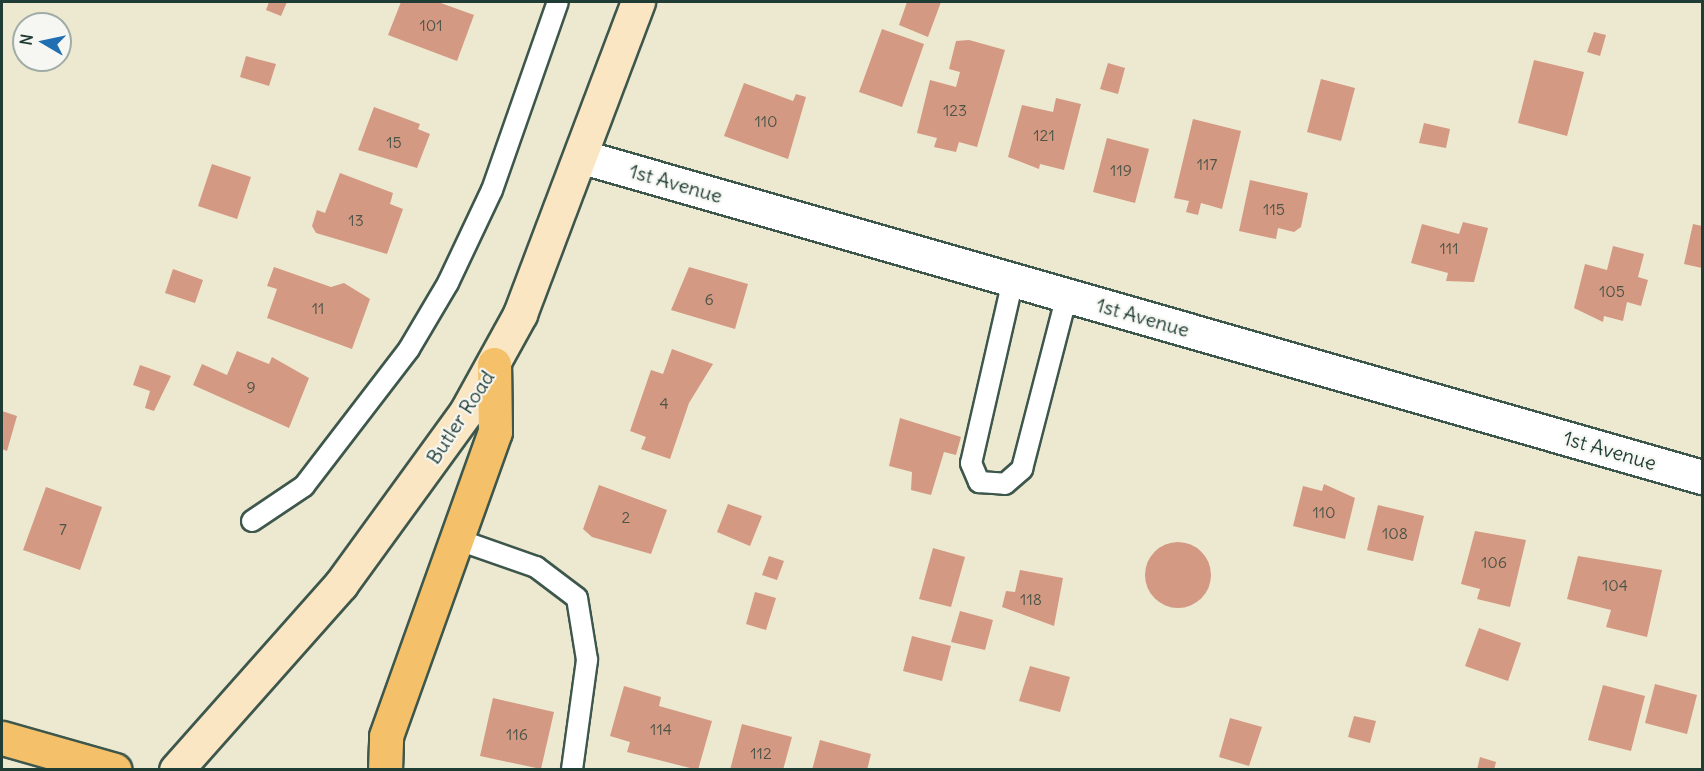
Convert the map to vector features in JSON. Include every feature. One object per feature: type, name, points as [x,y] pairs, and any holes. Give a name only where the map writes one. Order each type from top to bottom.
[{"type":"main road","name":"Butler Road","points":[[176,770],[341,584],[466,412],[494,364],[583,157],[638,2]]},
{"type":"main road","points":[[385,770],[386,736],[495,432],[494,364]]},
{"type":"main road","points":[[2,738],[116,770]]},
{"type":"street","name":"1st Avenue","points":[[583,157],[1702,477]]},
{"type":"lane","points":[[252,521],[304,486],[373,399],[432,311],[492,190],[558,2]]},
{"type":"lane","points":[[1013,280],[971,463],[979,482],[1005,484],[1022,470],[1067,295]]},
{"type":"lane","points":[[456,539],[536,567],[577,598],[587,660],[572,770]]},
{"type":"building","points":[[269,2],[287,2],[281,16],[266,10]]},
{"type":"building","points":[[401,2],[438,2],[474,15],[457,61],[388,35]]},
{"type":"building","points":[[907,2],[941,2],[928,37],[899,25]]},
{"type":"building","points":[[882,29],[924,44],[902,107],[859,92]]},
{"type":"building","points":[[1594,32],[1606,35],[1600,56],[1587,52]]},
{"type":"building","points":[[969,40],[1005,50],[977,147],[959,142],[956,152],[934,147],[937,138],[917,133],[930,80],[956,87],[960,72],[949,69],[956,41]]},
{"type":"building","points":[[246,56],[276,64],[269,86],[240,77]]},
{"type":"building","points":[[1534,60],[1584,72],[1567,136],[1518,123]]},
{"type":"building","points":[[1108,63],[1125,68],[1118,94],[1100,89]]},
{"type":"building","points":[[1321,79],[1355,88],[1341,141],[1307,132]]},
{"type":"building","points":[[744,83],[793,101],[796,94],[806,97],[788,159],[724,136]]},
{"type":"building","points":[[1056,98],[1081,104],[1064,170],[1040,164],[1039,169],[1008,157],[1022,105],[1053,112]]},
{"type":"building","points":[[374,107],[420,124],[418,129],[430,134],[417,168],[358,150]]},
{"type":"building","points":[[1193,119],[1241,131],[1222,209],[1201,203],[1198,215],[1186,212],[1189,201],[1174,198]]},
{"type":"building","points":[[1424,123],[1450,129],[1446,148],[1419,143]]},
{"type":"building","points":[[1107,138],[1149,149],[1135,203],[1093,192]]},
{"type":"building","points":[[212,164],[251,177],[237,219],[198,206]]},
{"type":"building","points":[[340,173],[393,193],[390,204],[403,209],[387,254],[316,233],[312,226],[317,210],[325,213]]},
{"type":"building","points":[[1250,180],[1308,193],[1301,227],[1294,232],[1278,228],[1276,239],[1239,231]]},
{"type":"building","points":[[1463,222],[1488,228],[1474,282],[1446,281],[1448,273],[1411,263],[1422,224],[1459,234]]},
{"type":"building","points":[[1693,224],[1702,226],[1702,268],[1684,264]]},
{"type":"building","points":[[1613,246],[1644,254],[1638,277],[1648,280],[1641,306],[1627,302],[1623,321],[1604,316],[1603,322],[1574,308],[1585,264],[1607,270]]},
{"type":"building","points":[[274,267],[331,287],[344,283],[370,299],[352,349],[267,318],[277,289],[267,286]]},
{"type":"building","points":[[689,267],[748,284],[735,329],[671,310]]},
{"type":"building","points":[[173,269],[203,280],[195,303],[165,293]]},
{"type":"building","points":[[672,349],[713,364],[689,403],[670,459],[641,449],[646,437],[630,431],[651,370],[663,374]]},
{"type":"building","points":[[237,351],[269,364],[272,357],[309,378],[289,428],[193,385],[202,364],[227,375]]},
{"type":"building","points":[[140,365],[171,376],[154,411],[145,408],[150,391],[133,385]]},
{"type":"building","points":[[2,411],[17,416],[7,451],[2,449]]},
{"type":"building","points":[[900,418],[961,437],[956,455],[944,452],[931,495],[911,490],[912,472],[889,466]]},
{"type":"building","points":[[1324,484],[1355,498],[1345,539],[1293,526],[1303,486],[1322,491]]},
{"type":"building","points":[[599,485],[667,510],[651,554],[592,537],[583,529]]},
{"type":"building","points":[[46,487],[102,507],[80,570],[23,550]]},
{"type":"building","points":[[728,504],[762,516],[750,546],[717,532]]},
{"type":"building","points":[[1378,505],[1424,516],[1413,561],[1367,550]]},
{"type":"building","points":[[1475,531],[1526,540],[1510,607],[1477,599],[1480,589],[1461,584]]},
{"type":"building","points":[[1178,542],[1191,544],[1201,552],[1209,562],[1211,575],[1209,588],[1201,598],[1191,606],[1178,608],[1165,606],[1155,598],[1147,588],[1145,575],[1147,562],[1155,552],[1165,544]]},
{"type":"building","points":[[933,548],[965,557],[951,607],[919,599]]},
{"type":"building","points":[[769,556],[784,561],[777,580],[762,575]]},
{"type":"building","points":[[1578,556],[1662,570],[1647,637],[1606,627],[1611,610],[1567,599]]},
{"type":"building","points":[[1020,570],[1063,578],[1054,626],[1002,607],[1006,591],[1015,592]]},
{"type":"building","points":[[755,592],[776,598],[766,630],[746,624]]},
{"type":"building","points":[[960,611],[993,620],[985,650],[951,642]]},
{"type":"building","points":[[1479,628],[1521,643],[1508,681],[1465,666]]},
{"type":"building","points":[[912,636],[951,646],[942,681],[903,671]]},
{"type":"building","points":[[1030,666],[1070,677],[1060,712],[1019,701]]},
{"type":"building","points":[[1655,684],[1697,695],[1687,734],[1645,723]]},
{"type":"building","points":[[1603,685],[1645,696],[1631,751],[1588,740]]},
{"type":"building","points":[[624,686],[661,697],[659,706],[712,721],[698,770],[627,752],[630,742],[610,736]]},
{"type":"building","points":[[493,698],[554,712],[541,769],[480,756]]},
{"type":"building","points":[[1354,716],[1376,721],[1370,743],[1348,737]]},
{"type":"building","points":[[1230,718],[1262,727],[1249,766],[1219,757]]},
{"type":"building","points":[[742,724],[792,737],[783,770],[730,770]]},
{"type":"building","points":[[820,740],[871,754],[867,770],[812,770]]},
{"type":"building","points":[[1480,757],[1496,762],[1494,770],[1477,770]]}]
